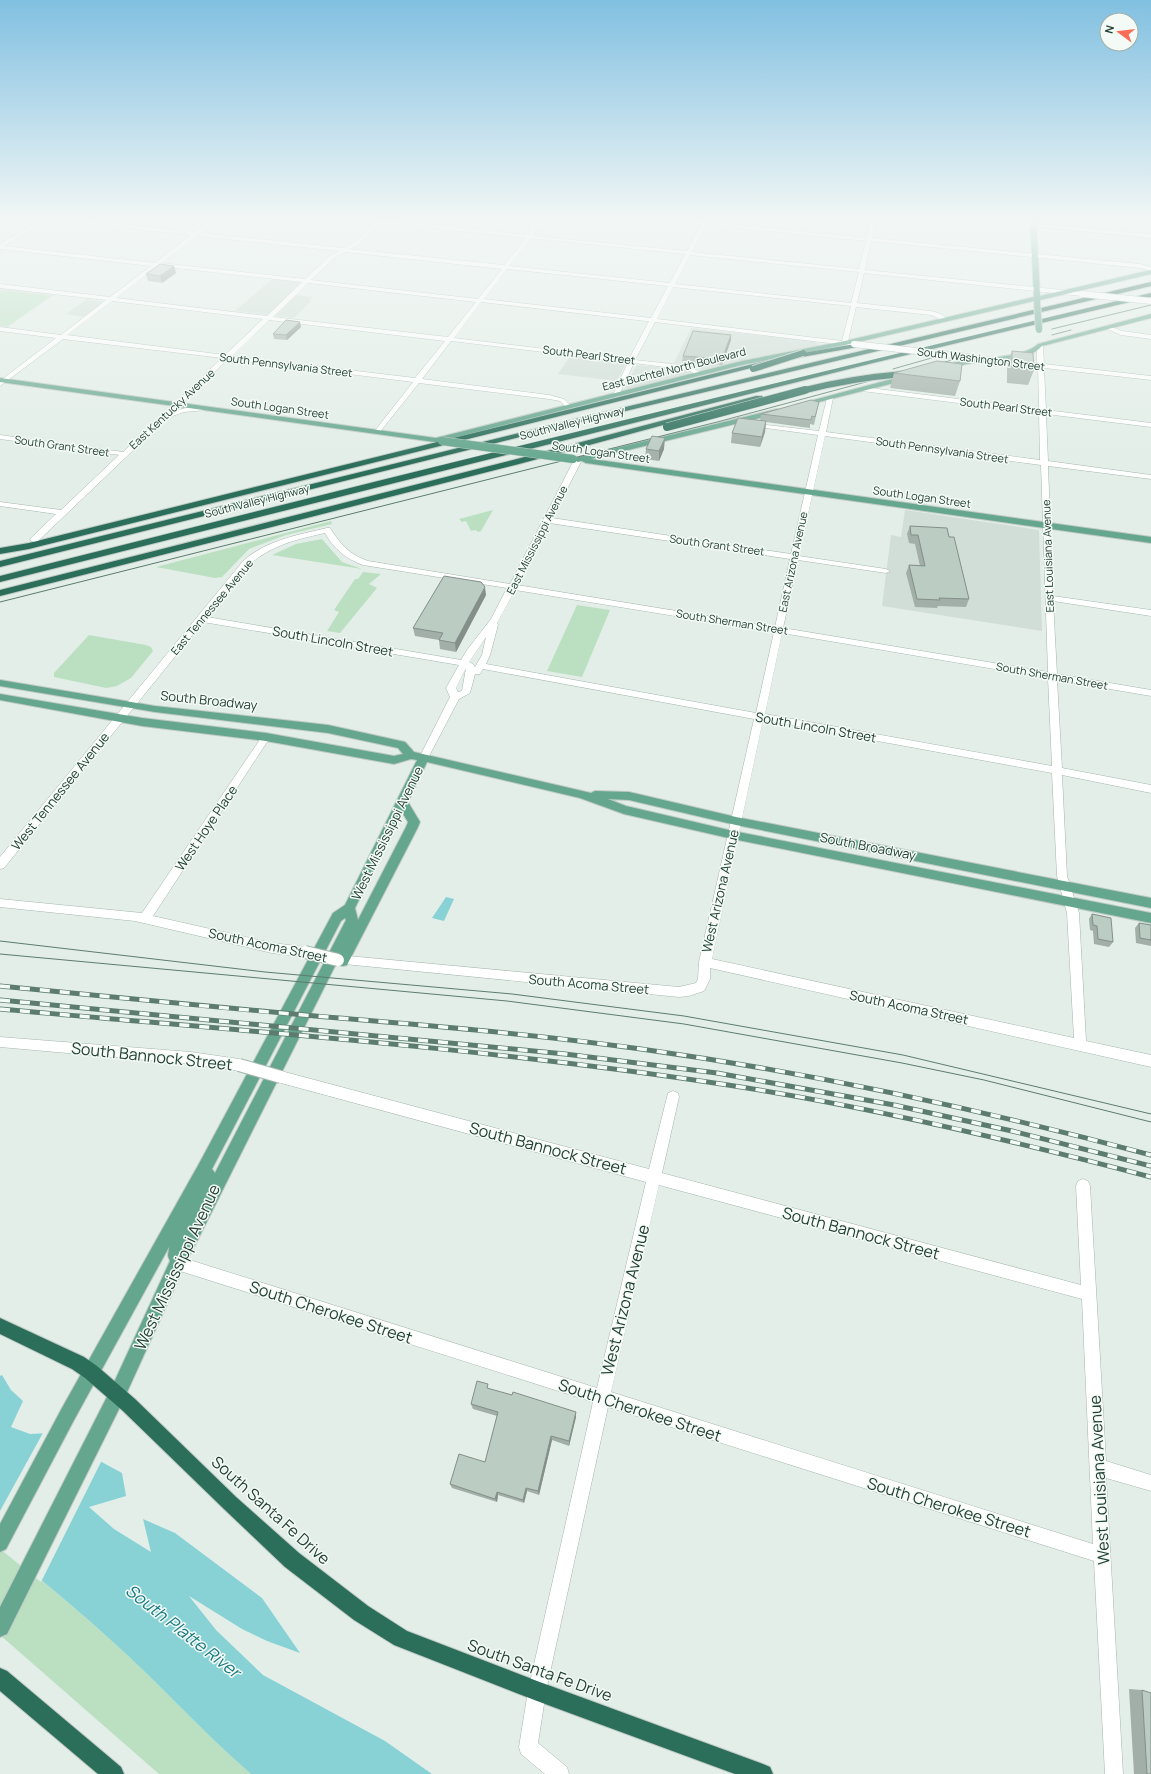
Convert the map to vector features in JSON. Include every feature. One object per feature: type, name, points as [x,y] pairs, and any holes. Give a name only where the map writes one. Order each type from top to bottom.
[{"type":"highway","name":"South Valley Highway","points":[[0,564],[424,460],[592,417],[1079,301]]},
{"type":"highway","name":"South Valley Highway","points":[[0,579],[210,525],[1127,301]]},
{"type":"highway","points":[[0,550],[29,546],[760,364],[885,341],[997,316],[1070,303]]},
{"type":"highway","points":[[0,593],[516,462],[728,406],[954,342]]},
{"type":"highway","points":[[424,460],[441,450],[753,370],[814,349]]},
{"type":"highway","points":[[516,462],[667,426],[822,385],[858,378],[915,374]]},
{"type":"highway","points":[[0,585],[75,566],[269,525]]},
{"type":"highway","name":"South Santa Fe Drive","points":[[0,1326],[78,1363],[91,1372],[292,1560],[361,1613],[401,1638],[537,1691],[763,1774]]},
{"type":"highway","points":[[0,1678],[114,1774]]},
{"type":"main road","name":"East Buchtel North Boulevard","points":[[439,441],[699,374],[845,343],[944,319],[1037,301]]},
{"type":"main road","name":"East Louisiana Avenue","points":[[1037,301],[1040,346]]},
{"type":"main road","points":[[934,370],[986,359],[1023,355],[1040,346],[1151,316]]},
{"type":"main road","points":[[576,460],[830,398],[915,374]]},
{"type":"main road","name":"South Logan Street","points":[[1,382],[377,432],[1151,540]]},
{"type":"main road","name":"South Broadway","points":[[0,683],[131,705],[328,729],[401,745],[411,755]]},
{"type":"main road","name":"South Broadway","points":[[0,697],[197,730],[266,737],[394,760],[411,755],[582,794],[624,810],[733,835],[865,860],[1067,894],[1151,903]]},
{"type":"main road","name":"West Mississippi Avenue","points":[[0,1543],[68,1414],[225,1128],[337,917],[349,908],[424,758]]},
{"type":"main road","name":"South Broadway","points":[[582,794],[629,796],[1067,894],[1151,918]]},
{"type":"main road","points":[[341,961],[414,822],[402,802]]},
{"type":"main road","name":"West Mississippi Avenue","points":[[0,1626],[117,1395],[177,1263],[352,920],[349,908]]},
{"type":"main road","points":[[177,1263],[176,1255],[178,1242],[212,1167],[225,1128]]},
{"type":"street","points":[[1,382],[110,301]]},
{"type":"street","name":"South Pearl Street","points":[[128,301],[632,360],[690,368],[699,374]]},
{"type":"street","name":"East Kentucky Avenue","points":[[34,540],[287,301]]},
{"type":"street","points":[[377,432],[479,301]]},
{"type":"street","name":"South Washington Street","points":[[479,301],[1151,378]]},
{"type":"street","points":[[616,395],[632,360],[664,301]]},
{"type":"street","points":[[816,301],[931,313],[944,319]]},
{"type":"street","points":[[845,343],[855,301]]},
{"type":"street","points":[[1107,327],[1121,333],[1151,337]]},
{"type":"street","name":"South Pennsylvania Street","points":[[0,329],[554,398],[562,400],[569,407]]},
{"type":"street","name":"East Louisiana Avenue","points":[[1040,346],[1049,598],[1062,876],[1067,894]]},
{"type":"street","name":"South Pearl Street","points":[[862,389],[1151,425]]},
{"type":"street","name":"East Arizona Avenue","points":[[736,821],[830,398]]},
{"type":"street","points":[[158,421],[183,410],[204,409]]},
{"type":"street","name":"South Pennsylvania Street","points":[[734,422],[1151,477]]},
{"type":"street","name":"South Grant Street","points":[[0,437],[124,454]]},
{"type":"street","name":"East Mississippi Avenue","points":[[424,758],[455,697],[451,688],[470,652],[495,620],[547,520],[576,460]]},
{"type":"street","points":[[0,504],[62,513]]},
{"type":"street","name":"South Grant Street","points":[[547,520],[886,571]]},
{"type":"street","name":"South Sherman Street","points":[[327,530],[342,552],[359,561],[1151,693]]},
{"type":"street","name":"East Tennessee Avenue","points":[[120,718],[247,562],[262,550],[286,540],[327,530]]},
{"type":"street","points":[[1049,598],[1151,613]]},
{"type":"street","name":"South Lincoln Street","points":[[201,618],[464,663]]},
{"type":"street","name":"East Mississippi Avenue","points":[[467,691],[486,655],[495,620]]},
{"type":"street","points":[[455,697],[467,691],[472,669],[464,663]]},
{"type":"street","name":"South Lincoln Street","points":[[480,666],[760,716],[1151,789]]},
{"type":"street","name":"West Tennessee Avenue","points":[[0,865],[120,718]]},
{"type":"street","name":"West Hoye Place","points":[[145,918],[266,737]]},
{"type":"street","name":"West Arizona Avenue","points":[[705,962],[736,821]]},
{"type":"street","points":[[1067,894],[1073,913],[1080,1044]]},
{"type":"street","name":"South Acoma Street","points":[[0,903],[124,914],[272,948],[305,952],[341,961],[680,992],[689,992],[700,987],[704,979],[705,962],[1151,1060]]},
{"type":"street","name":"South Bannock Street","points":[[0,1042],[191,1058],[238,1065],[1089,1294]]},
{"type":"street","name":"West Arizona Avenue","points":[[560,1774],[528,1747],[537,1691],[602,1398],[673,1097]]},
{"type":"street","name":"West Louisiana Avenue","points":[[1083,1186],[1114,1774]]},
{"type":"street","name":"South Cherokee Street","points":[[177,1263],[1102,1555]]},
{"type":"street","points":[[1098,1468],[1151,1483]]},
{"type":"shaded area","points":[[0,301],[46,301],[6,328],[0,327]]},
{"type":"shaded area","points":[[84,301],[104,302],[84,317],[66,314]]},
{"type":"shaded area","points":[[247,301],[311,301],[294,318],[235,311]]},
{"type":"shaded area","points":[[691,328],[813,341],[820,345],[702,370],[695,366],[674,363]]},
{"type":"shaded area","points":[[571,355],[621,361],[626,363],[617,381],[558,374]]},
{"type":"shaded area","points":[[637,365],[687,370],[691,373],[689,375],[626,389],[624,387]]},
{"type":"shaded area","points":[[905,510],[1039,530],[1042,631],[882,606],[891,535],[901,537]]},
{"type":"green space","points":[[0,301],[43,301],[8,326],[0,325],[0,306],[2,304],[0,304]]},
{"type":"green space","points":[[493,510],[481,531],[478,532],[476,530],[471,531],[466,521],[462,522],[459,519]]},
{"type":"green space","points":[[331,521],[332,524],[286,535],[249,549],[222,577],[215,578],[156,567]]},
{"type":"green space","points":[[322,539],[342,562],[362,569],[272,555],[296,544]]},
{"type":"green space","points":[[363,572],[381,574],[369,584],[377,588],[340,633],[327,631],[339,612],[334,610],[355,579],[358,579]]},
{"type":"green space","points":[[577,605],[610,610],[582,677],[547,671]]},
{"type":"green space","points":[[89,635],[146,645],[151,647],[153,651],[131,678],[117,686],[106,688],[54,677],[54,673]]},
{"type":"green space","points":[[0,1546],[111,1640],[251,1774],[159,1774],[0,1635]]},
{"type":"water","points":[[446,897],[454,899],[444,921],[432,918]]},
{"type":"water","name":"South Platte River","points":[[2,1375],[11,1390],[23,1401],[11,1427],[30,1434],[48,1433],[122,1473],[126,1496],[89,1507],[114,1529],[151,1552],[143,1519],[175,1533],[262,1598],[300,1653],[267,1641],[242,1629],[189,1596],[216,1630],[263,1675],[385,1741],[432,1774],[251,1774],[111,1640],[0,1546],[0,1376]]},
{"type":"pier","points":[[44,1431],[49,1431],[102,1460],[41,1582],[0,1549],[0,1511]]},
{"type":"building","points":[[286,320],[300,322],[286,335],[273,334]]},
{"type":"building","points":[[693,331],[731,335],[722,359],[683,356]]},
{"type":"building","points":[[1012,351],[1033,353],[1034,370],[1012,368]]},
{"type":"building","points":[[937,361],[962,364],[960,381],[894,373]]},
{"type":"building","points":[[811,400],[819,402],[815,417],[812,416],[811,420],[761,414]]},
{"type":"building","points":[[738,418],[766,421],[762,437],[732,433]]},
{"type":"building","points":[[652,436],[665,438],[659,451],[646,449]]},
{"type":"building","points":[[910,526],[947,528],[949,537],[954,537],[969,599],[917,599],[909,565],[925,566],[918,535],[911,535]]},
{"type":"building","points":[[444,576],[481,582],[485,587],[455,643],[439,640],[443,633],[413,628]]},
{"type":"building","points":[[1092,914],[1111,918],[1113,942],[1098,939],[1097,926],[1093,925]]},
{"type":"building","points":[[1139,923],[1151,925],[1151,940],[1140,938]]},
{"type":"building","points":[[477,1381],[488,1384],[487,1388],[512,1395],[513,1392],[576,1412],[569,1441],[551,1436],[538,1491],[526,1488],[523,1500],[497,1492],[495,1499],[450,1484],[459,1454],[485,1462],[498,1412],[471,1404]]},
{"type":"building","points":[[1142,1690],[1151,1693],[1151,1774],[1147,1774]]},
{"type":"tram line","points":[[1052,329],[1151,305]]},
{"type":"tram line","points":[[1052,335],[1071,330]]},
{"type":"tram line","points":[[893,369],[935,357]]},
{"type":"tram line","points":[[932,365],[953,360]]},
{"type":"tram line","points":[[0,602],[721,421],[903,372]]},
{"type":"tram line","points":[[0,941],[265,972],[512,994],[684,1016],[903,1055],[1151,1114]]},
{"type":"tram line","points":[[0,954],[507,1001],[684,1024],[902,1063],[984,1080],[1151,1122]]},
{"type":"railway","points":[[0,986],[236,1009],[478,1030],[641,1049],[770,1069],[898,1094],[1025,1123],[1151,1155]]},
{"type":"railway","points":[[0,1000],[565,1054],[717,1073],[894,1105],[1012,1131],[1151,1166]]},
{"type":"railway","points":[[0,1009],[456,1050],[637,1072],[728,1085],[835,1103],[941,1125],[1151,1177]]}]
